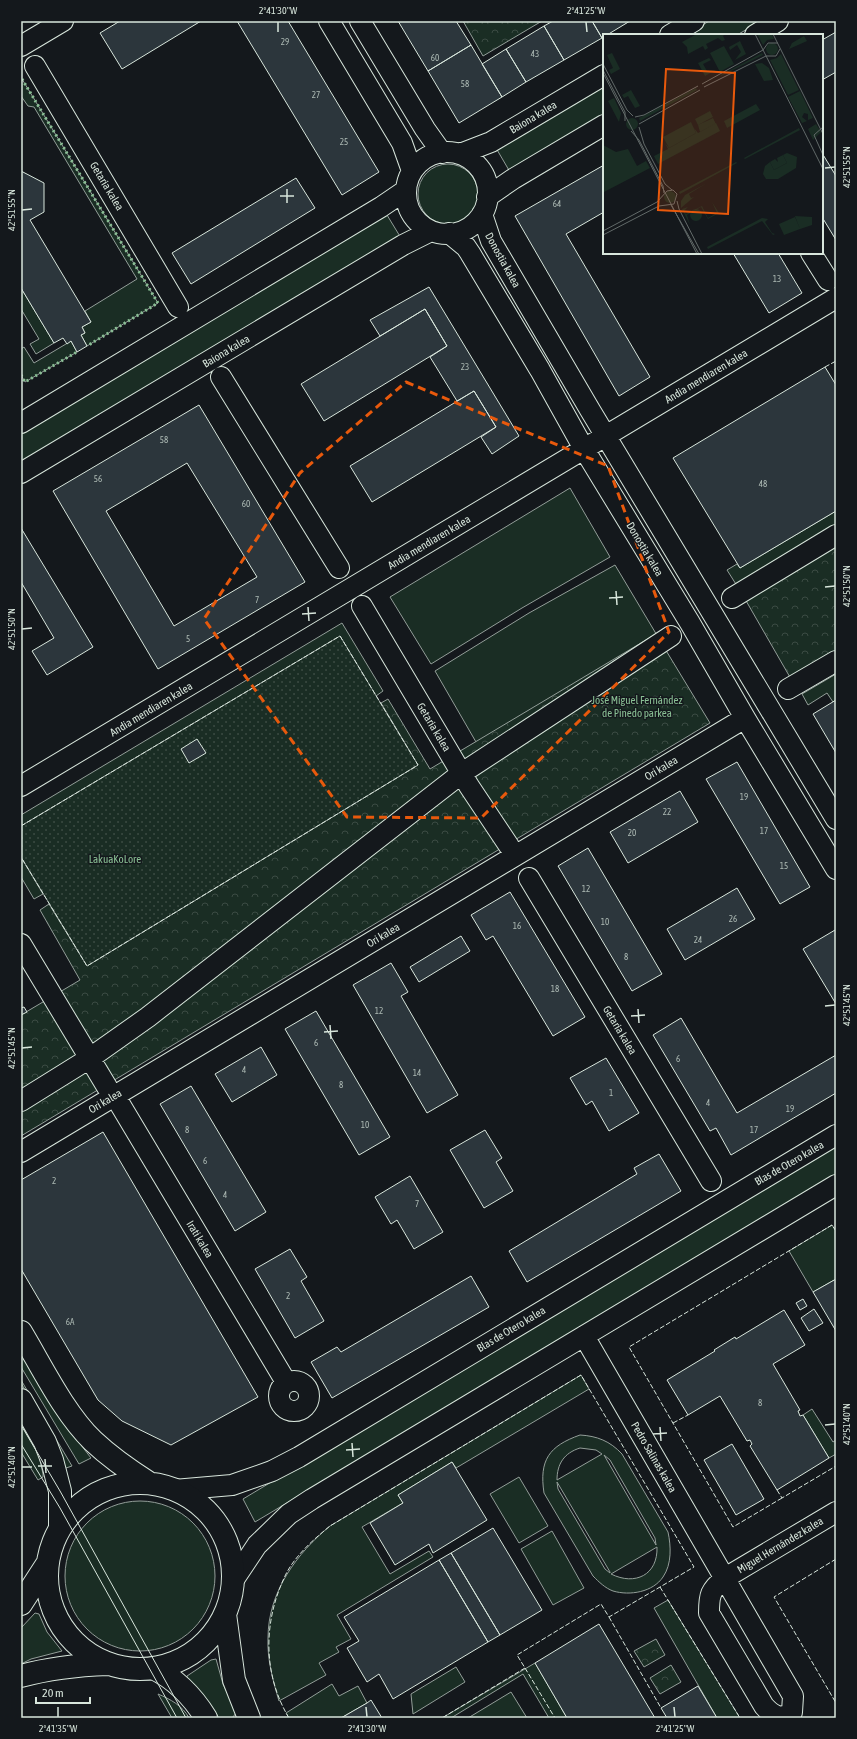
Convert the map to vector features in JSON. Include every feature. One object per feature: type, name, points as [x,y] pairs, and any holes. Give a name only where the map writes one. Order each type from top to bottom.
[{"type":"main road","points":[[21,1332],[69,1412],[80,1427],[105,1452],[149,1483],[174,1490],[189,1497],[202,1507],[213,1519],[229,1548],[232,1564],[230,1598],[225,1614],[216,1629],[204,1643],[190,1654],[174,1662],[153,1668],[128,1668],[109,1664],[92,1656],[78,1645],[62,1627],[56,1617],[50,1600],[46,1582],[47,1564],[52,1545],[60,1528],[72,1512],[94,1495],[107,1489],[120,1485],[149,1483]]},
{"type":"main road","points":[[21,1400],[45,1442],[52,1460],[60,1491],[60,1528]]},
{"type":"main road","points":[[21,1604],[47,1564]]},
{"type":"main road","points":[[225,1614],[234,1680],[249,1718]]},
{"type":"main road","points":[[21,1676],[42,1670],[70,1665],[109,1664]]},
{"type":"main road","points":[[153,1668],[169,1676],[182,1687],[206,1718]]},
{"type":"street","points":[[21,46],[63,21]]},
{"type":"street","points":[[329,21],[402,143],[412,171]]},
{"type":"street","points":[[360,21],[425,129],[451,153],[470,159],[478,166],[484,176],[487,186],[485,206]]},
{"type":"street","points":[[672,34],[694,21]]},
{"type":"street","points":[[757,34],[778,21]]},
{"type":"street","name":"Getaria kalea","points":[[35,66],[178,307]]},
{"type":"street","name":"Baiona kalea","points":[[451,153],[490,142],[603,76]]},
{"type":"street","points":[[451,153],[430,156],[420,162],[412,171],[406,190],[410,210],[415,218],[422,226],[440,232],[459,232],[468,228],[485,206],[513,179],[603,126]]},
{"type":"street","points":[[21,423],[381,208],[406,190]]},
{"type":"street","name":"Donostia kalea","points":[[485,206],[491,241],[836,819]]},
{"type":"street","name":"Baiona kalea","points":[[21,473],[396,249],[440,232]]},
{"type":"street","name":"Donostia kalea","points":[[440,232],[466,247],[470,253],[540,370],[584,449],[686,616],[836,870]]},
{"type":"street","points":[[812,254],[828,280]]},
{"type":"street","name":"Andia mendiaren kalea","points":[[21,786],[836,298]]},
{"type":"street","points":[[221,377],[339,568]]},
{"type":"street","points":[[732,598],[836,535]]},
{"type":"street","name":"Getaria kalea","points":[[362,606],[469,786],[509,846]]},
{"type":"street","points":[[21,1101],[90,1058],[148,1017],[462,773],[671,636]]},
{"type":"street","points":[[788,689],[836,661]]},
{"type":"street","name":"Ori kalea","points":[[21,1152],[111,1091],[745,718]]},
{"type":"street","name":"Getaria kalea","points":[[529,878],[711,1181]]},
{"type":"street","name":"Irati kalea","points":[[21,944],[286,1382]]},
{"type":"street","name":"Blas de Otero kalea","points":[[174,1490],[232,1484],[272,1471],[299,1457],[836,1135]]},
{"type":"street","points":[[232,1581],[257,1545],[289,1514],[312,1499],[584,1336],[834,1191]]},
{"type":"street","name":"Pedro Salinas kalea","points":[[584,1336],[725,1578],[793,1696],[792,1712],[787,1716],[780,1717],[771,1714],[764,1706],[709,1613],[709,1600],[713,1588],[725,1578]]},
{"type":"street","name":"Miguel Hernández kalea","points":[[725,1578],[836,1512]]},
{"type":"highlighted area","points":[[406,382],[608,466],[669,632],[481,818],[347,817],[204,619],[300,473]]},
{"type":"green space","points":[[463,21],[542,21],[483,56]]},
{"type":"green space","points":[[709,21],[761,21],[739,34],[689,34]]},
{"type":"green space","points":[[22,79],[158,303],[87,346],[81,335],[85,333],[82,327],[91,322],[85,311],[137,279],[34,107],[28,106],[21,96]]},
{"type":"green space","points":[[603,85],[603,116],[510,172],[496,148]]},
{"type":"green space","points":[[448,164],[465,169],[473,177],[478,194],[473,211],[465,219],[448,224],[431,219],[423,211],[418,194],[423,177],[431,169]]},
{"type":"green space","points":[[387,215],[401,238],[21,466],[21,433]]},
{"type":"green space","points":[[21,288],[54,343],[36,354],[30,344],[39,339],[21,309]]},
{"type":"green space","points":[[71,341],[77,352],[25,382],[21,375],[21,349],[24,347],[34,363]]},
{"type":"green space","points":[[570,488],[610,557],[522,608],[431,664],[390,597]]},
{"type":"green space","points":[[836,511],[836,530],[739,589],[727,570],[737,564],[740,568]]},
{"type":"green space","points":[[836,545],[836,652],[791,679],[745,599]]},
{"type":"green space","points":[[615,565],[658,637],[462,751],[476,742],[435,671],[529,613]]},
{"type":"green space","points":[[342,623],[383,691],[376,696],[340,636],[21,826],[21,815]]},
{"type":"green space","name":"José Miguel Fernández de Pinedo parkea","points":[[656,634],[710,723],[21,1136],[21,1015],[80,980],[40,910],[49,904],[87,966],[418,765],[381,703],[388,699],[430,769]]},
{"type":"green space","name":"LakuaKoLore","points":[[340,636],[418,765],[87,966],[21,857],[21,826]]},
{"type":"green space","points":[[836,674],[836,700],[833,702],[827,693],[808,705],[802,694]]},
{"type":"green space","points":[[21,857],[43,894],[34,899],[21,877]]},
{"type":"green space","points":[[836,1143],[836,1175],[255,1522],[243,1499]]},
{"type":"green space","points":[[832,1225],[836,1231],[836,1279],[813,1292],[789,1251]]},
{"type":"green space","points":[[21,1349],[63,1419],[91,1458],[79,1464],[21,1367]]},
{"type":"green space","points":[[581,1375],[589,1389],[456,1468],[452,1462],[398,1495],[403,1503],[362,1527],[390,1574],[429,1551],[433,1557],[337,1615],[351,1639],[336,1647],[339,1652],[319,1663],[326,1675],[279,1701],[268,1654],[269,1621],[279,1589],[296,1561],[306,1548],[330,1526]]},
{"type":"green space","points":[[21,1380],[72,1466],[63,1469],[41,1418],[21,1383]]},
{"type":"green space","points":[[812,1409],[833,1442],[836,1440],[836,1454],[829,1458],[803,1415]]},
{"type":"green space","points":[[21,1419],[38,1451],[43,1477],[38,1480],[21,1452]]},
{"type":"green space","points":[[580,1435],[592,1437],[603,1440],[617,1449],[622,1454],[668,1532],[670,1549],[668,1566],[663,1577],[653,1586],[641,1592],[627,1593],[613,1591],[600,1583],[593,1576],[544,1493],[543,1472],[548,1456],[554,1449],[569,1439]],"holes":[[[580,1448],[596,1450],[602,1454],[557,1480],[558,1469],[562,1460],[574,1450]],[[604,1455],[610,1460],[655,1538],[656,1545]],[[557,1482],[610,1573],[605,1569],[558,1489]],[[657,1547],[654,1565],[643,1576],[628,1579],[611,1574]]]},
{"type":"green space","points":[[519,1477],[548,1526],[519,1543],[490,1494]]},
{"type":"green space","points":[[147,1501],[169,1506],[182,1513],[198,1528],[210,1547],[214,1561],[214,1591],[210,1605],[203,1618],[188,1634],[169,1646],[155,1650],[133,1651],[111,1646],[98,1639],[77,1618],[70,1605],[66,1591],[65,1569],[70,1547],[77,1534],[98,1513],[111,1506],[125,1502]]},
{"type":"green space","points":[[552,1531],[584,1588],[553,1605],[521,1549]]},
{"type":"green space","points":[[668,1600],[740,1718],[717,1718],[654,1608]]},
{"type":"green space","points":[[35,1613],[39,1614],[47,1632],[62,1651],[31,1659],[21,1664],[21,1628]]},
{"type":"green space","points":[[656,1639],[665,1655],[644,1667],[634,1651]]},
{"type":"green space","points":[[216,1659],[223,1684],[237,1712],[232,1718],[219,1718],[212,1707],[187,1678],[187,1676],[211,1660]]},
{"type":"green space","points":[[535,1663],[567,1718],[549,1718],[523,1674],[451,1718],[442,1718]]},
{"type":"green space","points":[[671,1665],[681,1682],[660,1694],[650,1678]]},
{"type":"green space","points":[[456,1667],[465,1682],[413,1714],[411,1694]]},
{"type":"green space","points":[[332,1684],[339,1696],[358,1686],[367,1703],[341,1718],[289,1718],[286,1713]]},
{"type":"green space","points":[[511,1692],[527,1718],[468,1718]]},
{"type":"green space","points":[[158,1694],[176,1703],[189,1718],[172,1718]]},
{"type":"building","points":[[120,21],[201,21],[122,69],[100,33]]},
{"type":"building","points":[[237,21],[288,21],[379,172],[342,195]]},
{"type":"building","points":[[398,21],[456,21],[471,45],[428,71]]},
{"type":"building","points":[[553,21],[592,21],[602,38],[564,60],[544,26]]},
{"type":"building","points":[[592,21],[630,21],[609,34],[603,34],[602,38]]},
{"type":"building","points":[[544,26],[564,60],[526,82],[506,49]]},
{"type":"building","points":[[836,32],[836,72],[823,79],[823,39]]},
{"type":"building","points":[[471,45],[502,97],[459,123],[428,71]]},
{"type":"building","points":[[506,49],[526,82],[502,97],[482,64]]},
{"type":"building","points":[[823,155],[836,176],[836,240],[823,219]]},
{"type":"building","points":[[603,166],[603,213],[566,234],[650,377],[619,396],[515,216]]},
{"type":"building","points":[[21,171],[44,183],[44,212],[30,220],[91,322],[82,327],[85,333],[81,335],[87,346],[77,352],[71,341],[67,344],[63,338],[54,343],[21,288]]},
{"type":"building","points":[[296,178],[315,208],[191,284],[172,253]]},
{"type":"building","points":[[734,254],[779,254],[802,293],[769,313]]},
{"type":"building","points":[[429,287],[519,436],[492,454],[481,437],[496,427],[474,391],[457,401],[430,357],[447,346],[425,309],[380,336],[370,320]]},
{"type":"building","points":[[425,309],[447,346],[324,421],[301,384]]},
{"type":"building","points":[[825,367],[836,385],[836,511],[740,568],[673,458]]},
{"type":"building","points":[[474,391],[496,427],[372,502],[350,466]]},
{"type":"building","points":[[199,405],[305,582],[158,669],[53,491]],"holes":[[[187,463],[257,577],[174,626],[106,511]]]},
{"type":"building","points":[[21,528],[93,647],[47,675],[32,651],[54,638],[21,582]]},
{"type":"building","points":[[836,700],[836,753],[813,714]]},
{"type":"building","points":[[197,739],[206,753],[189,763],[181,749]]},
{"type":"building","points":[[737,762],[810,887],[780,904],[706,779]]},
{"type":"building","points":[[680,791],[698,822],[628,863],[610,832]]},
{"type":"building","points":[[588,848],[662,974],[632,991],[558,866]]},
{"type":"building","points":[[737,888],[755,919],[685,960],[667,929]]},
{"type":"building","points":[[510,892],[585,1017],[553,1036],[493,936],[486,940],[471,915]]},
{"type":"building","points":[[835,930],[836,932],[836,1004],[803,949]]},
{"type":"building","points":[[461,936],[470,951],[419,982],[410,967]]},
{"type":"building","points":[[391,963],[408,992],[401,996],[458,1095],[427,1113],[353,985]]},
{"type":"building","points":[[24,1007],[27,1012],[21,1015],[21,1008]]},
{"type":"building","points":[[316,1011],[390,1137],[359,1155],[285,1029]]},
{"type":"building","points":[[681,1018],[737,1113],[836,1055],[836,1093],[731,1155],[716,1128],[710,1131],[653,1035]]},
{"type":"building","points":[[261,1047],[277,1075],[232,1102],[215,1074]]},
{"type":"building","points":[[606,1058],[639,1113],[609,1131],[592,1101],[586,1105],[570,1078]]},
{"type":"building","points":[[191,1086],[266,1212],[235,1231],[160,1104]]},
{"type":"building","points":[[485,1130],[502,1158],[496,1162],[513,1191],[484,1208],[450,1150]]},
{"type":"building","points":[[103,1132],[258,1397],[171,1445],[122,1421],[98,1400],[21,1269],[21,1180]]},
{"type":"building","points":[[659,1154],[681,1191],[527,1282],[509,1251],[637,1174],[634,1168]]},
{"type":"building","points":[[410,1176],[443,1232],[414,1249],[397,1220],[391,1224],[375,1197]]},
{"type":"building","points":[[290,1249],[307,1277],[301,1281],[324,1321],[295,1338],[255,1269]]},
{"type":"building","points":[[471,1276],[489,1307],[332,1398],[311,1362],[337,1347],[341,1352]]},
{"type":"building","points":[[836,1279],[836,1331],[813,1292]]},
{"type":"building","points":[[803,1299],[807,1306],[800,1310],[796,1303]]},
{"type":"building","points":[[814,1309],[823,1323],[809,1331],[801,1318]]},
{"type":"building","points":[[784,1310],[805,1345],[773,1364],[800,1410],[798,1411],[800,1416],[803,1415],[829,1458],[777,1490],[750,1446],[752,1444],[750,1440],[747,1441],[720,1396],[688,1415],[667,1380],[735,1337],[736,1339]]},
{"type":"building","points":[[732,1444],[764,1499],[736,1515],[704,1460]]},
{"type":"building","points":[[452,1462],[487,1520],[433,1553],[429,1544],[395,1565],[370,1523],[403,1503],[398,1495]]},
{"type":"building","points":[[493,1528],[542,1610],[500,1635],[451,1553]]},
{"type":"building","points":[[451,1553],[500,1635],[488,1642],[439,1560]]},
{"type":"building","points":[[439,1560],[488,1642],[393,1699],[379,1674],[367,1682],[347,1648],[359,1641],[344,1617]]},
{"type":"building","points":[[599,1624],[655,1718],[567,1718],[535,1663]]},
{"type":"building","points":[[698,1686],[717,1718],[667,1718],[661,1708]]},
{"type":"building","points":[[371,1700],[382,1718],[341,1718],[367,1703]]},
{"type":"tram line","points":[[21,1425],[60,1491],[186,1718]]},
{"type":"tram line","points":[[21,1444],[60,1508],[177,1718]]},
{"type":"hedge","points":[[22,79],[158,303],[87,346]]},
{"type":"hedge","points":[[21,375],[25,382],[77,352]]},
{"type":"fence","points":[[825,367],[836,361]]},
{"type":"fence","points":[[21,826],[340,636],[418,765],[87,966],[21,857]]},
{"type":"fence","points":[[782,1498],[733,1527],[629,1347],[832,1225],[836,1231]]},
{"type":"fence","points":[[289,1718],[280,1701],[270,1664],[270,1627],[273,1608],[279,1590],[291,1565],[301,1553],[330,1526],[581,1375],[694,1567],[609,1617],[601,1604],[517,1655],[525,1668],[442,1718]]},
{"type":"fence","points":[[673,1423],[688,1415]]},
{"type":"fence","points":[[777,1490],[782,1498],[836,1466]]},
{"type":"fence","points":[[836,1559],[774,1597],[836,1703]]},
{"type":"fence","points":[[660,1587],[740,1718]]},
{"type":"fence","points":[[609,1617],[661,1708]]},
{"type":"fence","points":[[525,1668],[555,1718]]}]
